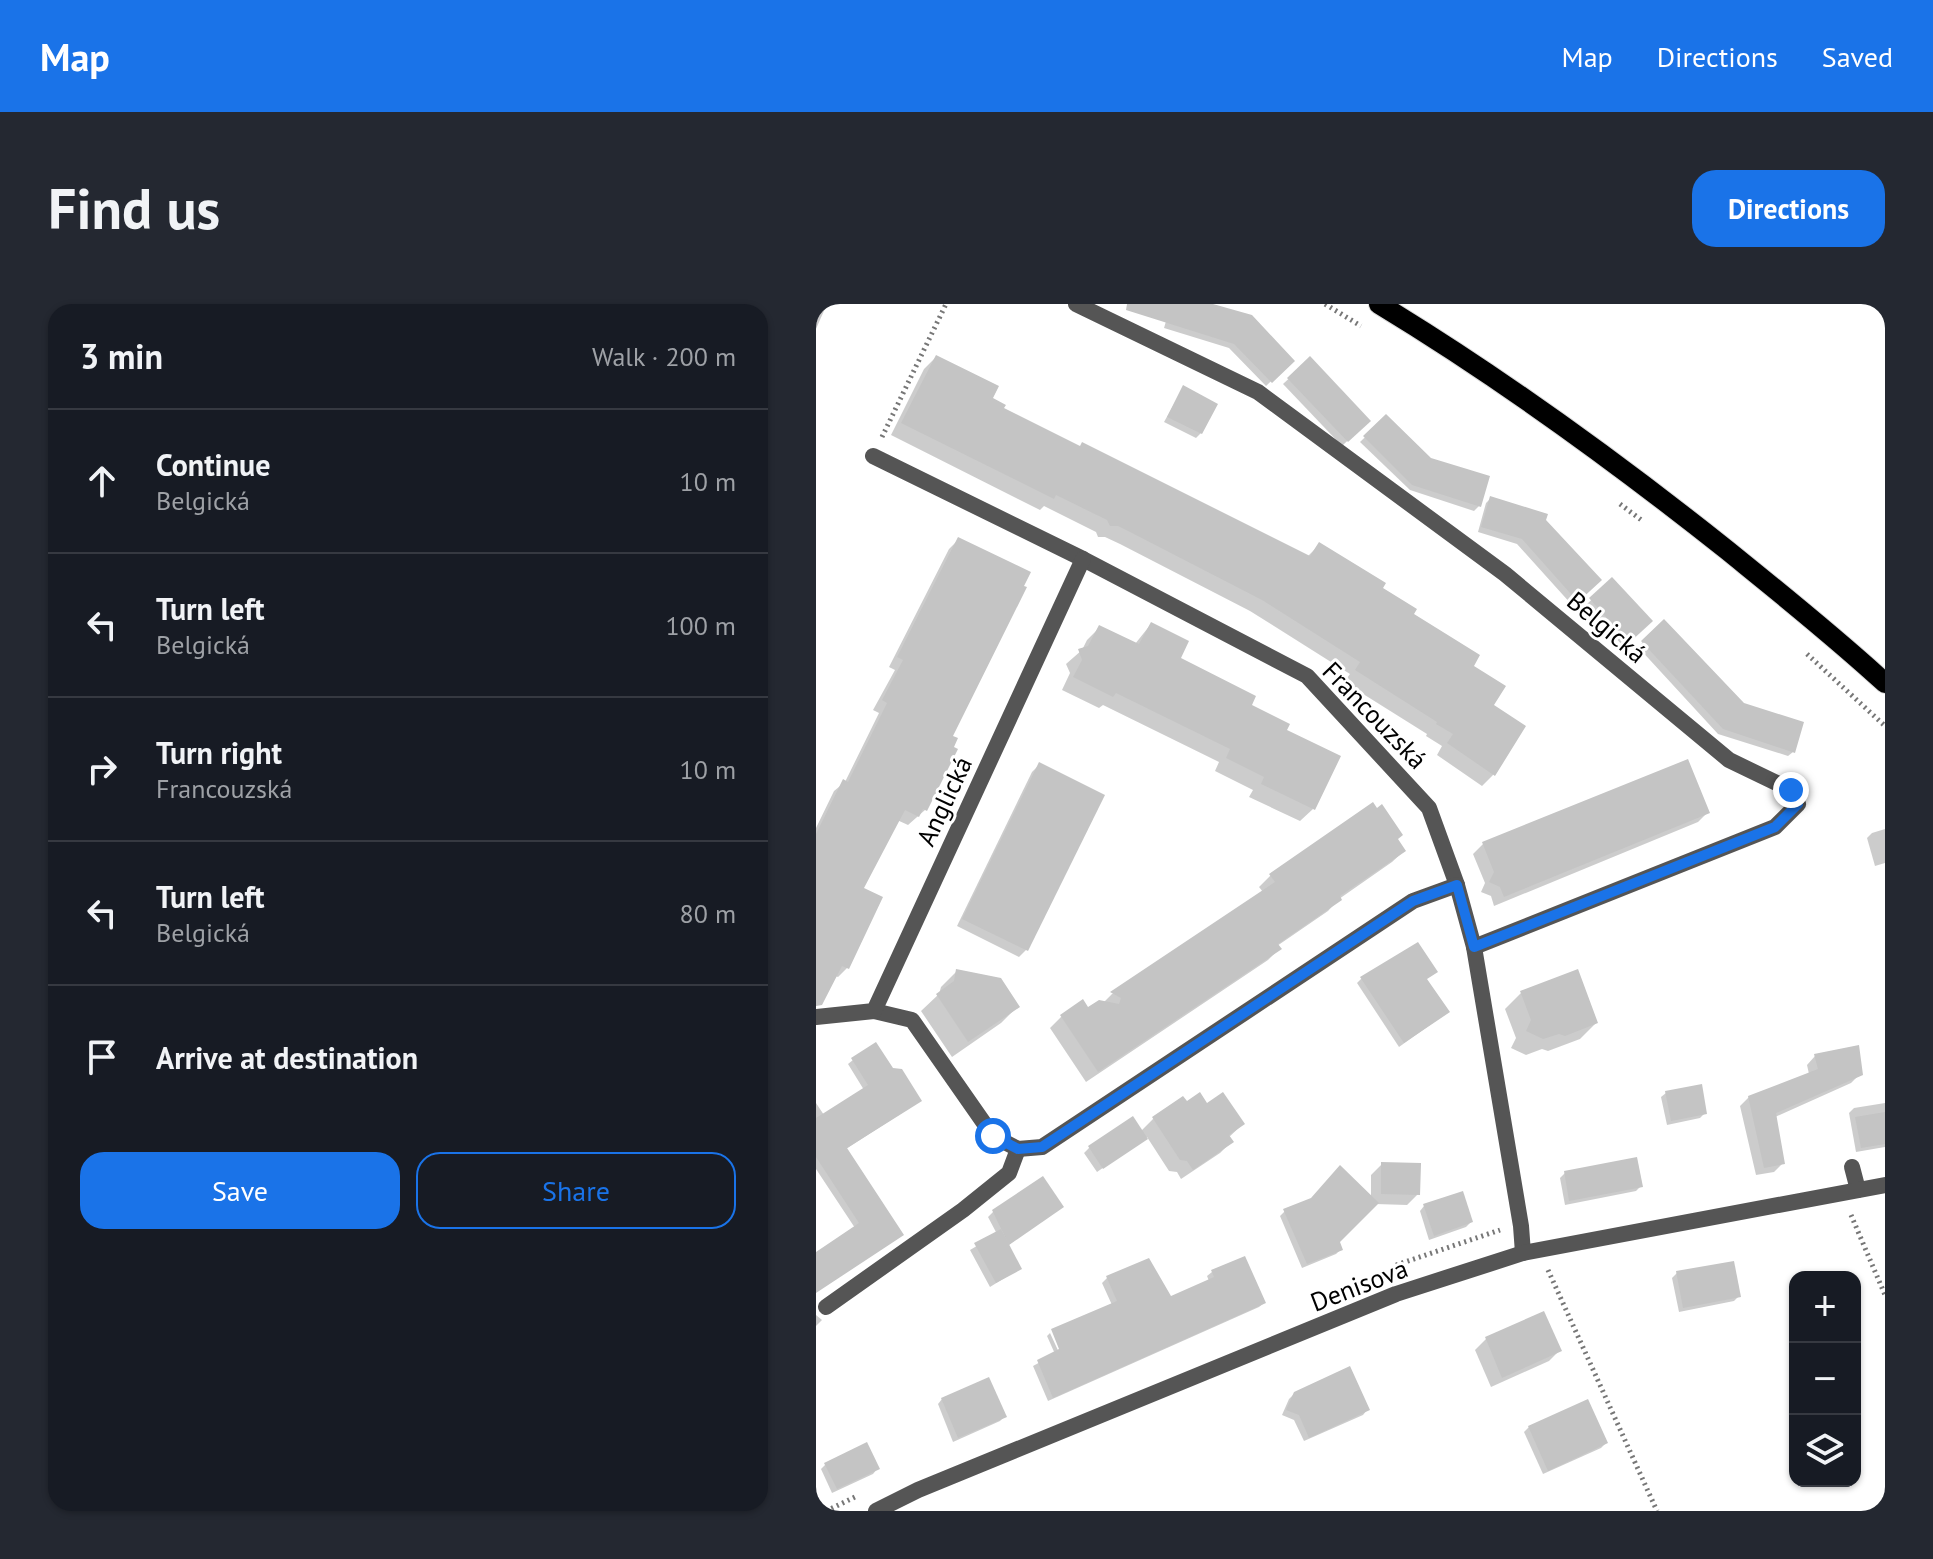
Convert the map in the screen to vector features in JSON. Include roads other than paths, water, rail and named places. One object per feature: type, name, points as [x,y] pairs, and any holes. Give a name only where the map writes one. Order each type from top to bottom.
[{"type":"main road","points":[[1379,304],[1528,400],[1609,458],[1789,600],[1885,683]]},
{"type":"street","name":"Belgická","points":[[1076,304],[1258,392],[1505,574],[1729,760],[1791,790],[1798,804],[1775,827],[1474,947]]},
{"type":"street","name":"Francouzská","points":[[873,456],[1083,559],[1307,676],[1429,808],[1457,885],[1474,947],[1523,1253]]},
{"type":"street","name":"Anglická","points":[[874,1011],[1083,559]]},
{"type":"street","points":[[816,1017],[874,1011],[912,1020],[993,1136],[1018,1149],[1042,1147],[1413,901],[1457,885]]},
{"type":"street","points":[[826,1307],[963,1210],[1009,1173],[1018,1149]]},
{"type":"street","points":[[1850,1191],[1852,1167]]},
{"type":"street","name":"Denisova","points":[[876,1511],[918,1490],[1381,1300],[1523,1253],[1885,1185]]}]
